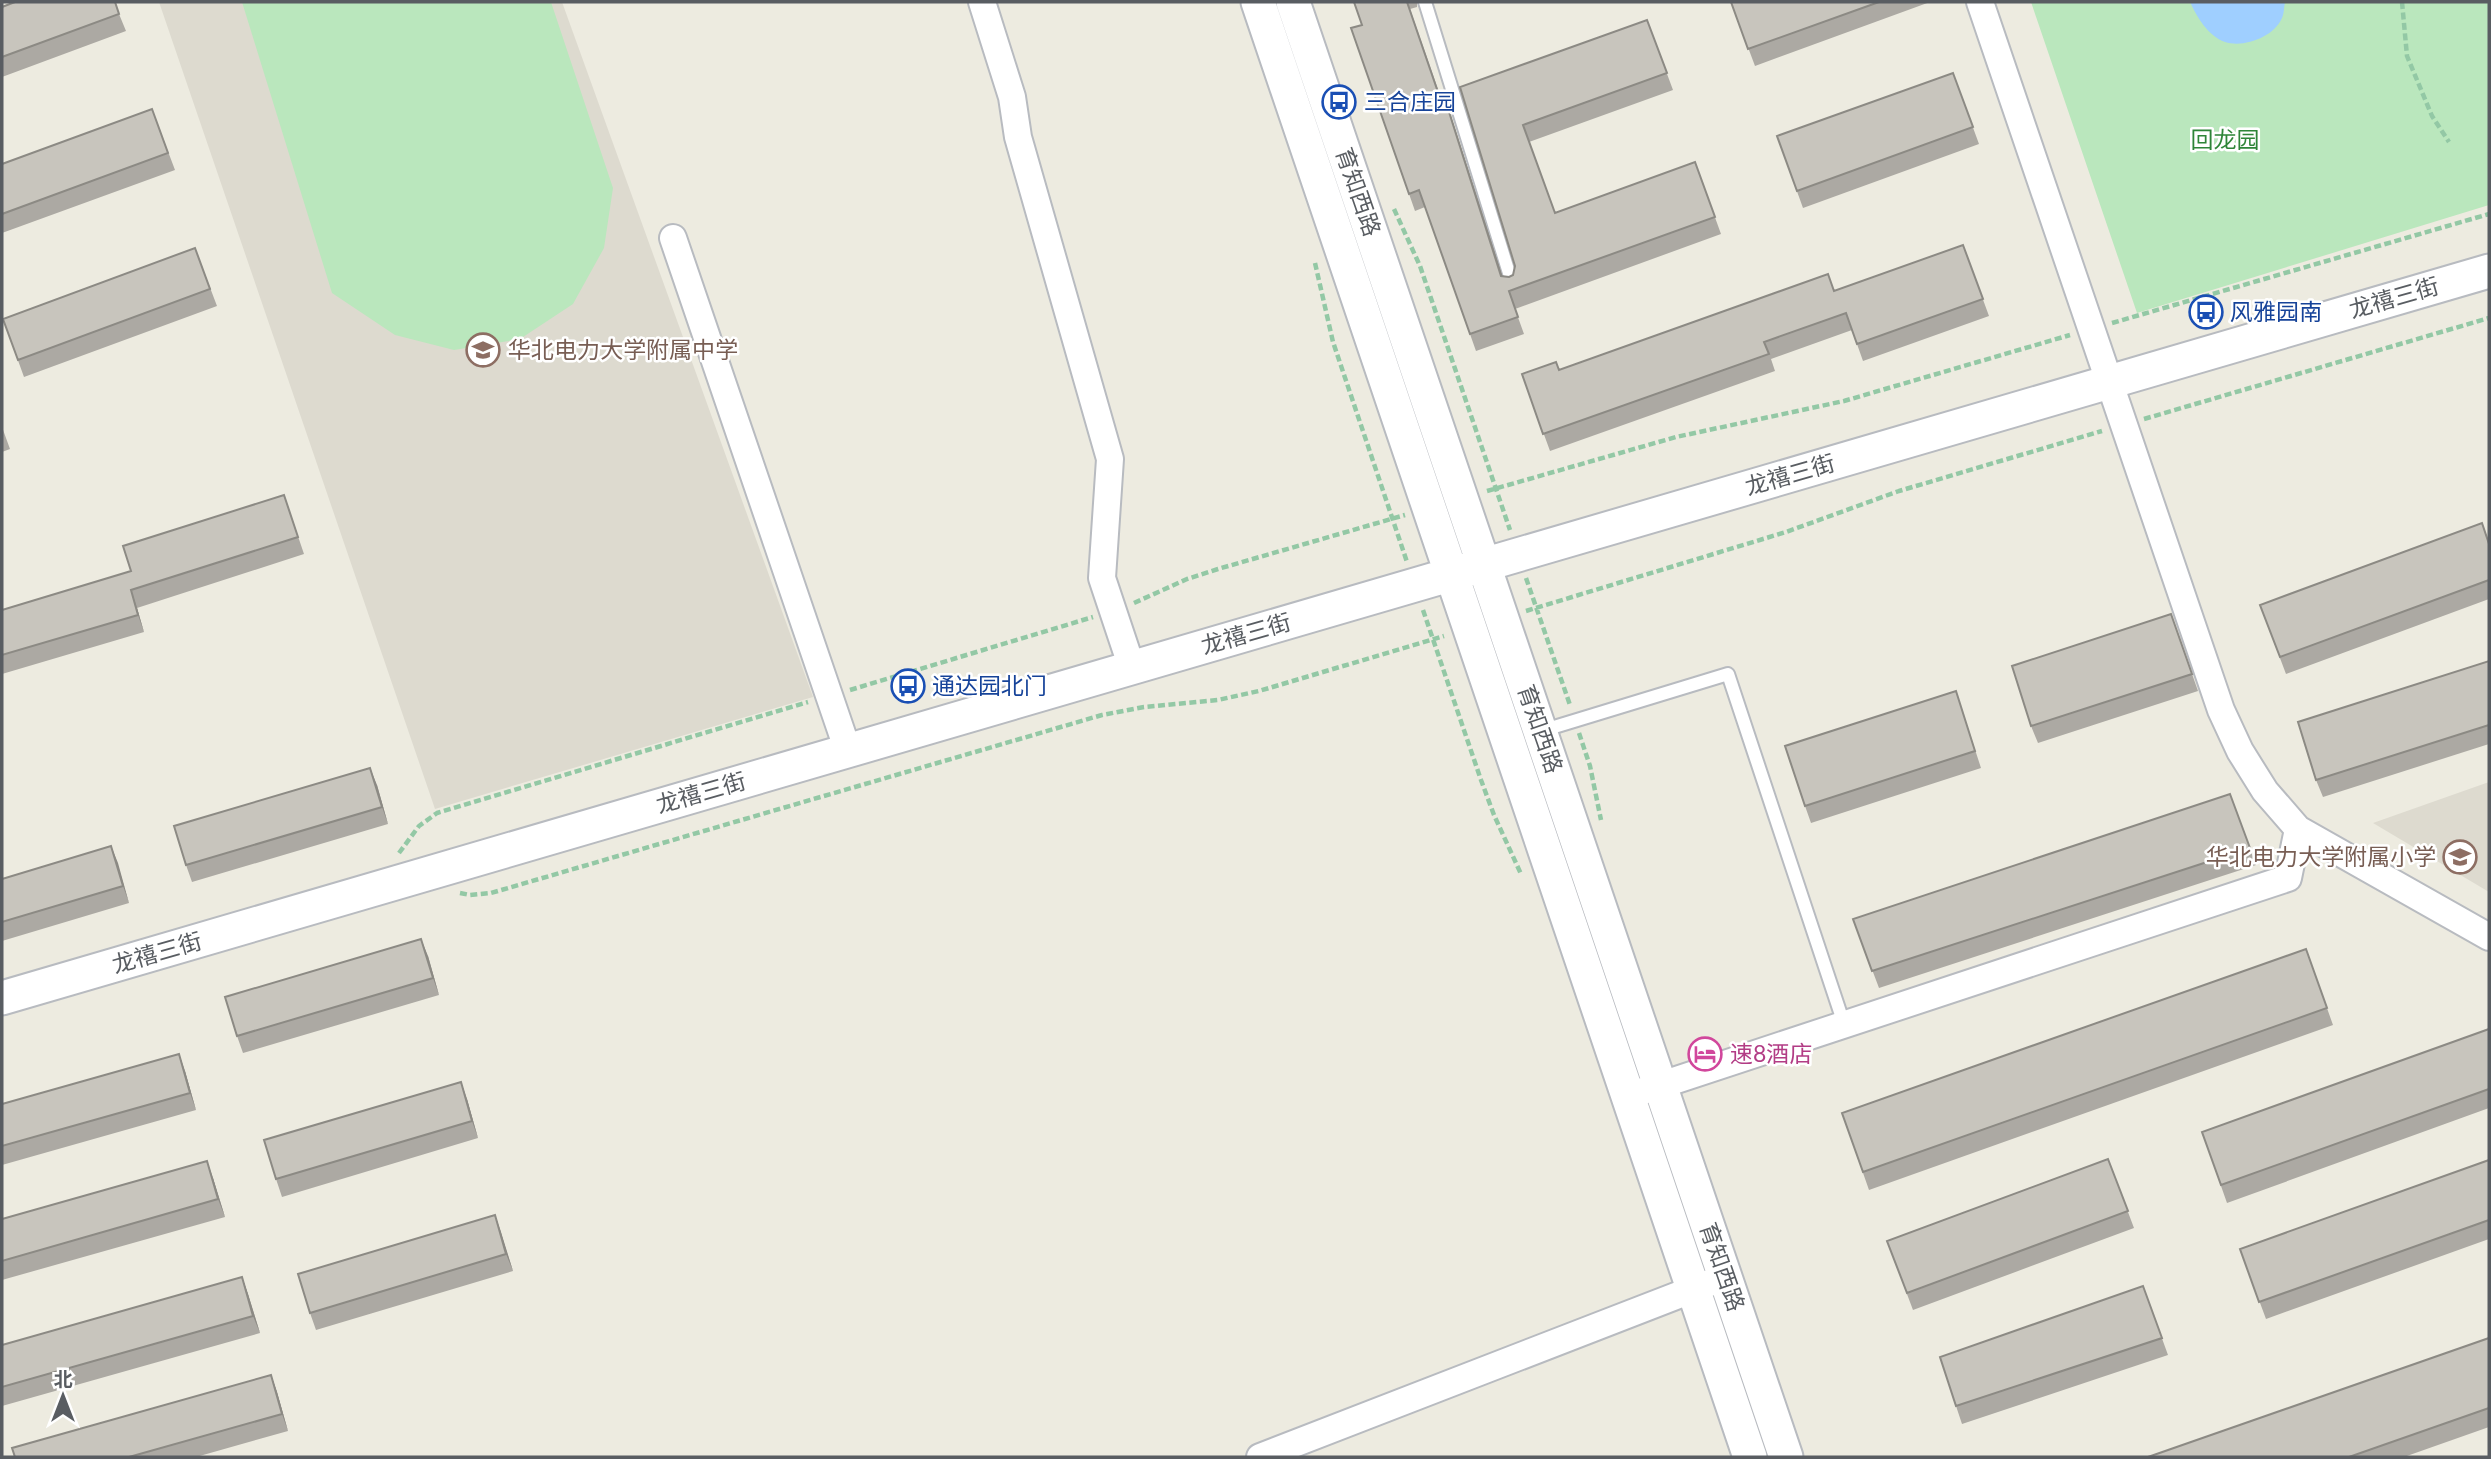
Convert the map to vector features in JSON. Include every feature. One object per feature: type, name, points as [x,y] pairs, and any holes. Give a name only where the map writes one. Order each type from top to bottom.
[{"type":"street","points":[[982,2],[1012,97],[1018,137],[1110,459],[1102,578],[1132,668]]},
{"type":"street","name":"育知西路","points":[[1258,2],[1751,1457]]},
{"type":"street","name":"育知西路","points":[[1293,2],[1786,1457]]},
{"type":"street","points":[[1980,2],[2221,710],[2240,751],[2265,791],[2298,829],[2489,937]]},
{"type":"street","points":[[673,238],[848,751]]},
{"type":"street","name":"龙禧三街","points":[[2,998],[2489,271]]},
{"type":"street","points":[[1628,1096],[2288,878],[2298,829]]},
{"type":"street","points":[[1260,1457],[1725,1278]]},
{"type":"lane","points":[[1425,2],[1513,286]]},
{"type":"lane","points":[[1540,731],[1728,674],[1844,1024]]},
{"type":"path","points":[[2402,2],[2407,56],[2432,116],[2448,142]]},
{"type":"path","points":[[1391,203],[1420,266],[1490,472]]},
{"type":"path","points":[[2157,310],[2489,214]]},
{"type":"path","points":[[1315,261],[1333,342],[1386,500]]},
{"type":"path","points":[[2185,407],[2489,318]]},
{"type":"path","points":[[1520,482],[1676,437],[1844,401],[2062,337]]},
{"type":"path","points":[[1552,603],[1775,536],[1899,491],[2092,434]]},
{"type":"path","points":[[392,859],[405,848],[419,826],[437,813],[1113,611],[1198,576],[1374,524]]},
{"type":"path","points":[[452,890],[470,895],[491,893],[1102,715],[1144,707],[1218,700],[1259,691],[1414,645]]},
{"type":"shaded area","name":"华北电力大学附属中学","points":[[159,2],[562,2],[813,697],[435,809]]},
{"type":"shaded area","name":"华北电力大学附属小学","points":[[2489,782],[2489,892],[2373,823]]},
{"type":"green space","points":[[242,2],[551,2],[613,188],[604,248],[573,304],[520,339],[454,350],[395,335],[332,293]]},
{"type":"green space","name":"回龙园","points":[[2031,2],[2489,2],[2489,205],[2137,313]]},
{"type":"water","points":[[2190,2],[2285,2],[2282,18],[2272,31],[2249,42],[2233,43],[2225,42],[2208,31]]},
{"type":"building","points":[[15,2],[115,2],[119,14],[2,57],[2,7]]},
{"type":"building","points":[[1354,2],[1407,2],[1439,95],[1443,93],[1501,276],[1513,275],[1515,266],[1460,87],[1647,20],[1667,73],[1523,125],[1555,213],[1695,162],[1715,217],[1509,291],[1518,317],[1470,334],[1419,190],[1409,194],[1351,28],[1362,25]]},
{"type":"building","points":[[1731,2],[1879,2],[1748,49]]},
{"type":"building","points":[[1953,73],[1973,127],[1797,191],[1777,136]]},
{"type":"building","points":[[152,109],[168,153],[2,214],[2,164]]},
{"type":"building","points":[[1963,245],[1983,299],[1857,344],[1846,313],[1764,342],[1769,354],[1543,434],[1522,374],[1556,362],[1559,370],[1828,274],[1834,291]]},
{"type":"building","points":[[195,248],[210,289],[18,360],[3,319]]},
{"type":"building","points":[[284,495],[298,537],[131,590],[138,615],[2,655],[2,610],[131,571],[123,546]]},
{"type":"building","points":[[2482,523],[2489,544],[2489,580],[2280,657],[2260,605]]},
{"type":"building","points":[[2171,614],[2192,674],[2031,726],[2012,666]]},
{"type":"building","points":[[2489,661],[2489,725],[2316,780],[2298,722]]},
{"type":"building","points":[[1956,691],[1975,751],[1805,806],[1785,746]]},
{"type":"building","points":[[370,768],[382,807],[186,865],[174,826]]},
{"type":"building","points":[[2230,794],[2250,848],[1872,971],[1853,919]]},
{"type":"building","points":[[111,846],[123,886],[2,922],[2,879]]},
{"type":"building","points":[[421,939],[433,978],[237,1036],[225,997]]},
{"type":"building","points":[[2306,949],[2327,1008],[1863,1172],[1842,1113]]},
{"type":"building","points":[[2489,1029],[2489,1089],[2221,1185],[2202,1132]]},
{"type":"building","points":[[179,1054],[190,1093],[2,1146],[2,1104]]},
{"type":"building","points":[[461,1082],[472,1121],[276,1179],[264,1140]]},
{"type":"building","points":[[2108,1159],[2128,1211],[1907,1293],[1887,1241]]},
{"type":"building","points":[[2489,1160],[2489,1220],[2259,1302],[2240,1249]]},
{"type":"building","points":[[207,1161],[218,1199],[2,1261],[2,1219]]},
{"type":"building","points":[[495,1215],[506,1254],[310,1313],[298,1274]]},
{"type":"building","points":[[242,1277],[253,1316],[2,1387],[2,1345]]},
{"type":"building","points":[[2143,1286],[2162,1338],[1956,1406],[1940,1357]]},
{"type":"building","points":[[2489,1338],[2489,1408],[2349,1457],[2148,1457]]},
{"type":"building","points":[[271,1375],[282,1414],[129,1457],[15,1457],[12,1448]]},
{"type":"place","name":"三合庄园","points":[[1339,102]]},
{"type":"place","name":"风雅园南","points":[[2206,312]]},
{"type":"place","name":"华北电力大学附属中学","points":[[483,350]]},
{"type":"place","name":"通达园北门","points":[[908,686]]},
{"type":"place","name":"华北电力大学附属小学","points":[[2460,857]]},
{"type":"place","name":"速8酒店","points":[[1705,1054]]}]
